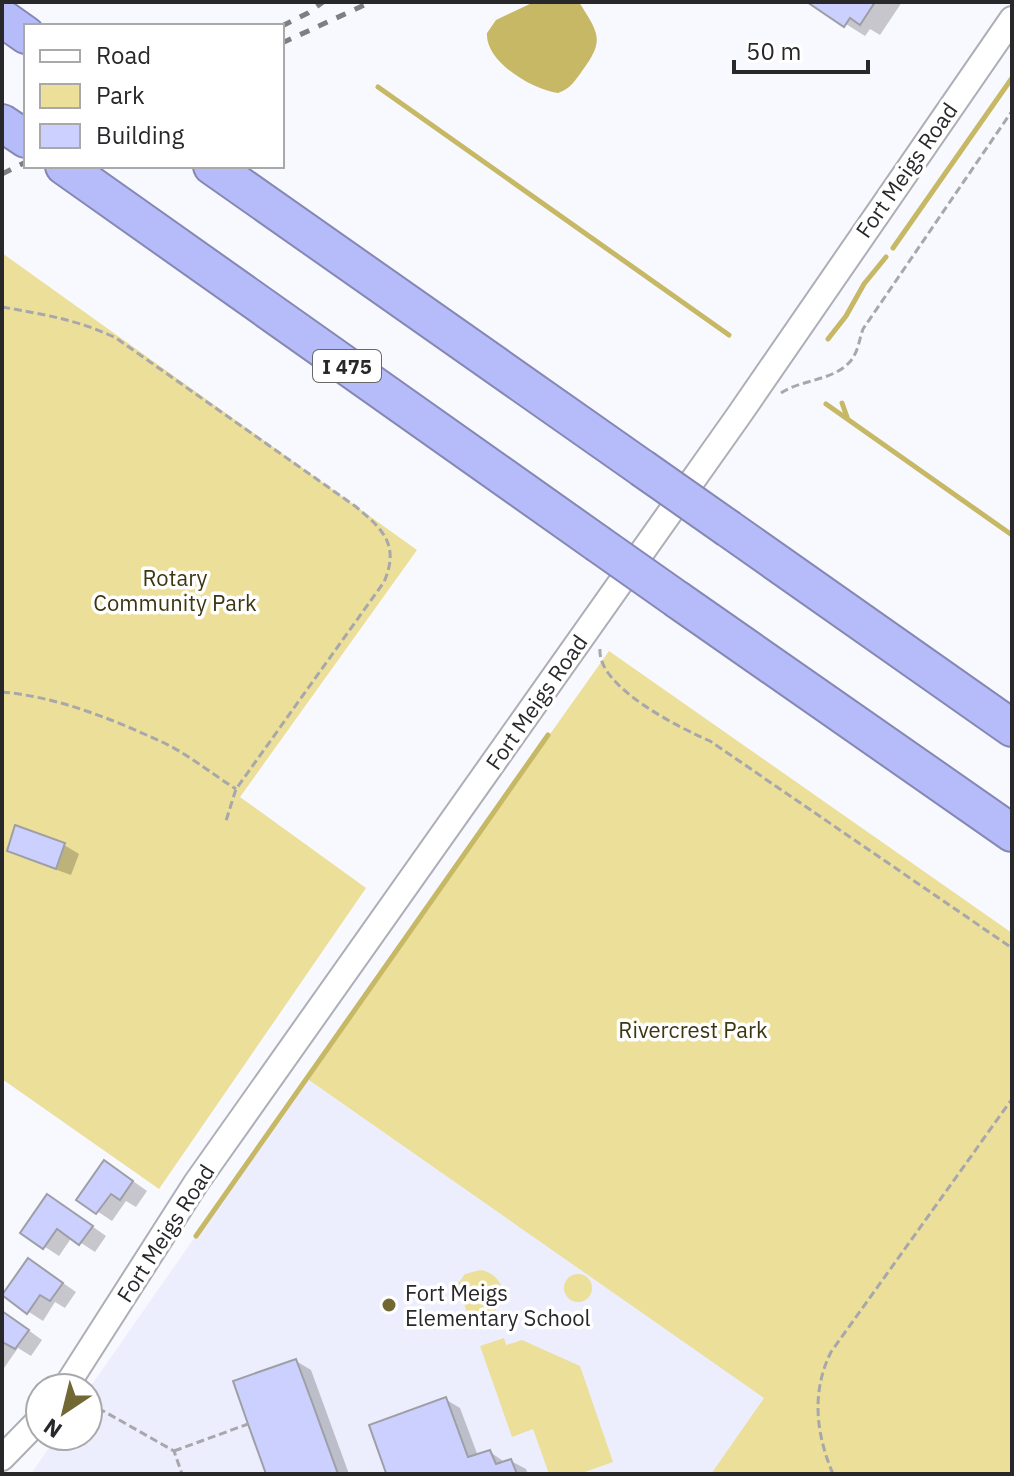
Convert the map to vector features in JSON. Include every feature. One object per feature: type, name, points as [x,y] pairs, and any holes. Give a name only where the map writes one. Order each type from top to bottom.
[{"type":"highway","points":[[2,18],[24,34]]},
{"type":"highway","points":[[2,123],[24,138]]},
{"type":"highway","name":"I 475","points":[[67,168],[1012,833]]},
{"type":"highway","points":[[215,168],[1012,728]]},
{"type":"street","name":"Fort Meigs Road","points":[[75,1372],[196,1183],[739,415],[1012,19]]},
{"type":"street","points":[[2,1458],[24,1435]]},
{"type":"path","points":[[2,307],[65,318],[116,338],[355,506],[385,533],[391,561],[384,582],[236,789],[225,824]]},
{"type":"path","points":[[2,692],[53,701],[110,720],[164,743],[236,789]]},
{"type":"path","points":[[833,1474],[818,1424],[819,1385],[824,1366],[1012,1099]]},
{"type":"path","points":[[104,1411],[174,1451],[182,1474]]},
{"type":"path","points":[[174,1451],[248,1424]]},
{"type":"shaded area","points":[[534,2],[579,2],[597,37],[589,60],[572,84],[558,93],[512,73],[488,44],[487,33],[496,20]]},
{"type":"shaded area","name":"Fort Meigs Elementary School","points":[[306,1078],[765,1398],[711,1474],[31,1474],[46,1452],[104,1452],[104,1372],[101,1372]]},
{"type":"green space","name":"Rotary Community Park","points":[[2,253],[417,550],[240,797],[366,888],[159,1189],[2,1079]]},
{"type":"green space","name":"Rivercrest Park","points":[[609,651],[1012,933],[1012,1474],[711,1474],[764,1398],[306,1078]]},
{"type":"green space","points":[[480,1270],[497,1279],[503,1297],[495,1311],[476,1319],[467,1312],[458,1284],[465,1274]]},
{"type":"green space","points":[[578,1274],[588,1278],[592,1288],[588,1298],[578,1302],[568,1298],[564,1288],[568,1278]]},
{"type":"green space","points":[[504,1338],[506,1345],[522,1340],[580,1366],[613,1462],[579,1474],[549,1474],[533,1429],[512,1437],[480,1346]]},
{"type":"building","points":[[807,2],[875,2],[860,25],[850,18],[844,27]]},
{"type":"building","points":[[15,825],[65,843],[56,869],[7,851]]},
{"type":"building","points":[[104,1160],[133,1181],[120,1200],[111,1194],[96,1214],[76,1200]]},
{"type":"building","points":[[47,1194],[93,1226],[79,1245],[57,1229],[43,1249],[20,1233]]},
{"type":"building","points":[[28,1258],[63,1283],[50,1301],[40,1295],[27,1314],[2,1295]]},
{"type":"building","points":[[2,1311],[29,1330],[15,1349],[2,1342]]},
{"type":"building","points":[[296,1359],[338,1474],[266,1474],[233,1381]]},
{"type":"building","points":[[446,1397],[468,1457],[490,1450],[496,1464],[511,1459],[517,1474],[384,1474],[369,1425]]},
{"type":"waterway","points":[[893,248],[1012,78]]},
{"type":"waterway","points":[[378,87],[729,335]]},
{"type":"waterway","points":[[828,339],[886,257]]},
{"type":"waterway","points":[[842,403],[847,417]]},
{"type":"waterway","points":[[826,404],[1012,535]]},
{"type":"waterway","points":[[196,1236],[548,735]]},
{"type":"railway","points":[[284,25],[323,2]]},
{"type":"railway","points":[[284,42],[371,2]]},
{"type":"railway","points":[[2,174],[24,163]]},
{"type":"place","name":"Fort Meigs Elementary School","points":[[389,1305]]}]
